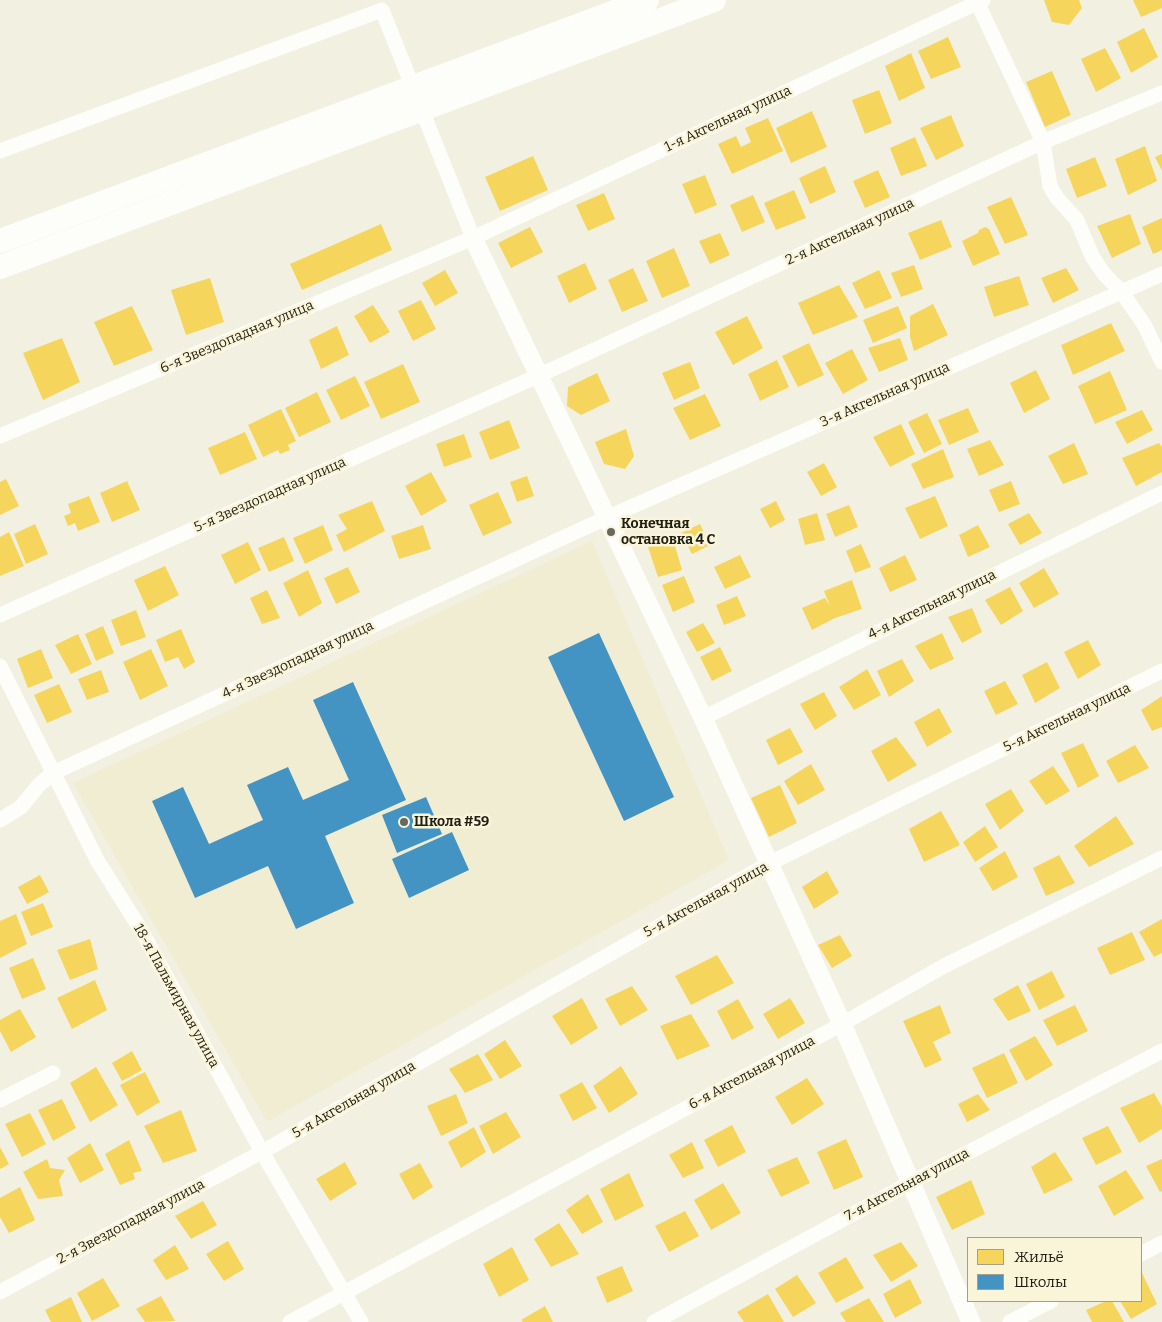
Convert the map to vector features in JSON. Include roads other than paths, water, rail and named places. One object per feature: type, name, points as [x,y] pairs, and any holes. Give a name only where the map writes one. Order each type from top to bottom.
[{"type":"main road","points":[[0,240],[646,0]]},
{"type":"main road","points":[[0,267],[714,0]]},
{"type":"street","points":[[980,1],[1043,142],[1050,186],[1057,198],[1077,220],[1092,256],[1104,274],[1121,291],[1145,326],[1162,362]]},
{"type":"street","name":"1-я Акгельная улица","points":[[473,238],[980,1]]},
{"type":"street","points":[[0,151],[382,10],[473,238],[703,718],[842,1024],[971,1322]]},
{"type":"street","name":"2-я Акгельная улица","points":[[540,375],[1043,142],[1162,93]]},
{"type":"street","name":"6-я Звездопадная улица","points":[[0,436],[473,238]]},
{"type":"street","name":"3-я Акгельная улица","points":[[608,518],[1162,274]]},
{"type":"street","name":"5-я Звездопадная улица","points":[[0,615],[540,375]]},
{"type":"street","name":"4-я Акгельная улица","points":[[703,718],[1162,493]]},
{"type":"street","name":"4-я Звездопадная улица","points":[[0,820],[21,807],[39,785],[53,773],[608,518]]},
{"type":"street","name":"18-я Пальмирная улица","points":[[0,666],[97,860],[141,930],[262,1152],[361,1322]]},
{"type":"street","name":"5-я Акгельная улица","points":[[262,1152],[768,864],[1162,671]]},
{"type":"street","name":"6-я Акгельная улица","points":[[290,1322],[842,1024],[944,966],[1162,858]]},
{"type":"street","name":"7-я Акгельная улица","points":[[654,1322],[910,1183],[1162,1051]]},
{"type":"street","points":[[0,1100],[52,1074]]},
{"type":"street","name":"2-я Звездопадная улица","points":[[0,1292],[262,1152]]},
{"type":"street","points":[[1142,1253],[1162,1243]]},
{"type":"street","points":[[1010,1322],[1049,1302]]},
{"type":"place","name":"Конечная остановка 4 С","points":[[611,532]]},
{"type":"place","name":"Школа #59","points":[[404,822]]}]
